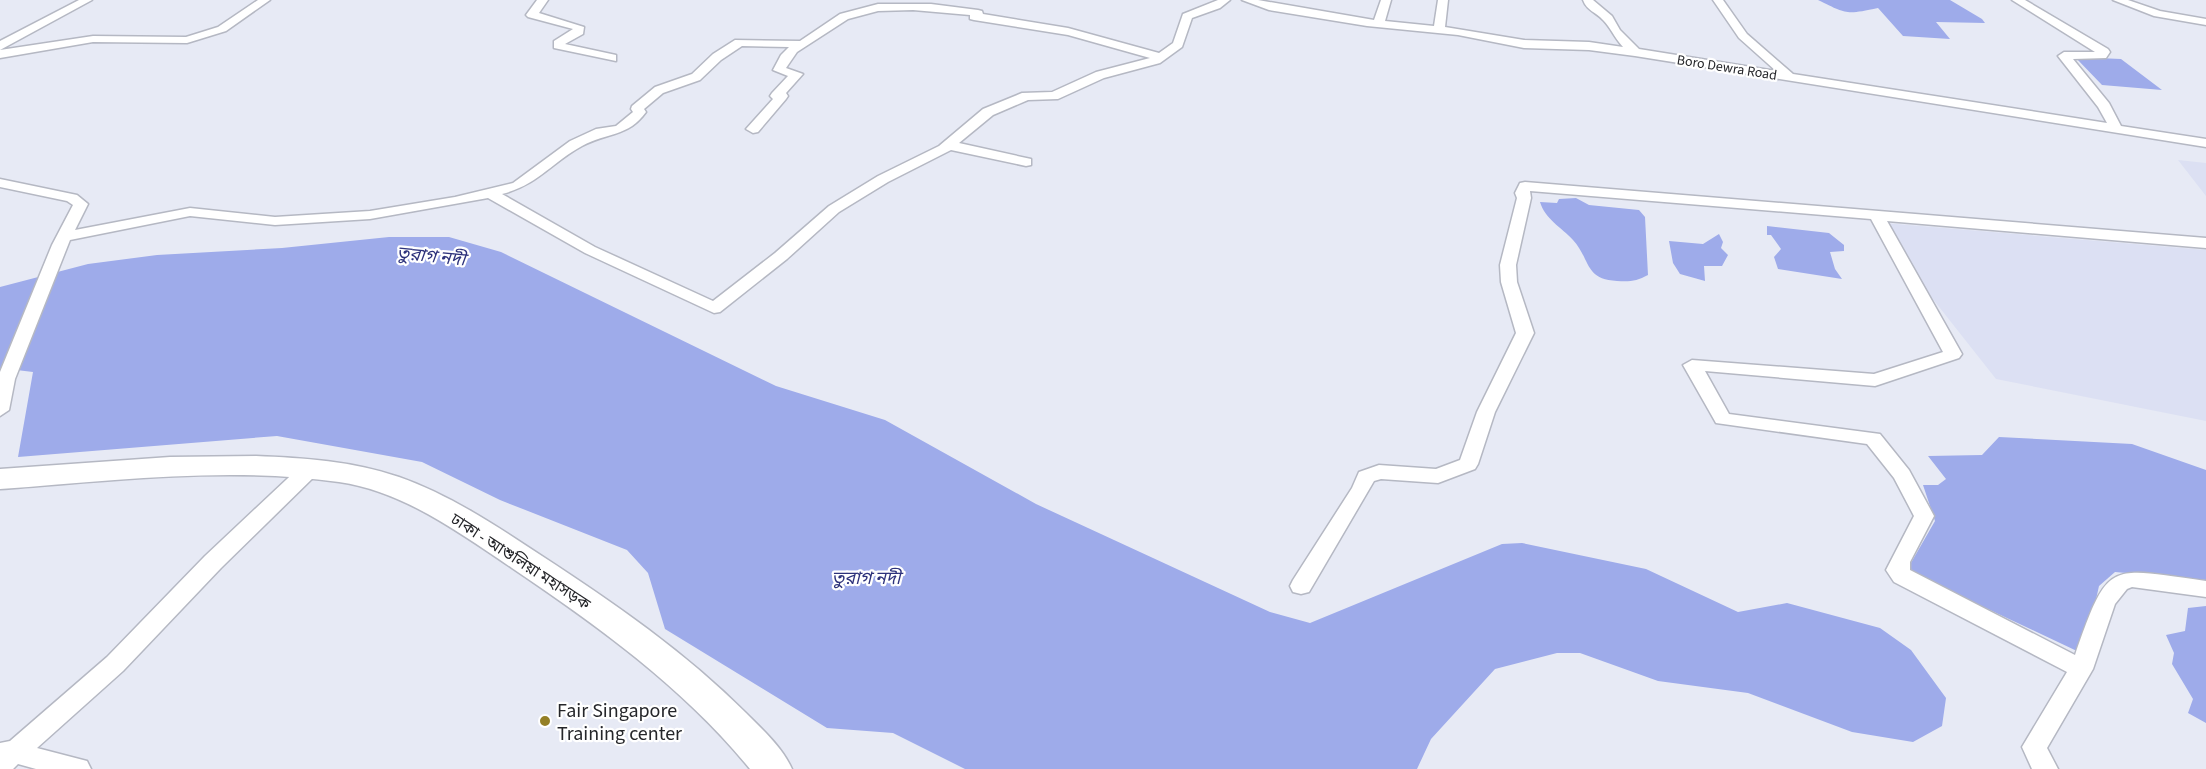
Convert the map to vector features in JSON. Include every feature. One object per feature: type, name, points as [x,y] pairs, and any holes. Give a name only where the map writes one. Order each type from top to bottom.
[{"type":"highway","name":"ঢাকা - আশুলিয়া মহাসড়ক","points":[[0,479],[164,469],[310,469],[342,472],[380,481],[483,533],[617,624],[722,713],[773,769]]},
{"type":"street","points":[[0,46],[87,0]]},
{"type":"street","points":[[0,54],[93,39],[139,42],[196,38],[228,26],[265,0]]},
{"type":"street","points":[[543,0],[532,15],[578,27],[579,32],[558,43],[558,46],[612,58]]},
{"type":"street","points":[[938,7],[958,0]]},
{"type":"street","points":[[489,193],[590,250],[714,308],[781,256],[834,209],[949,145],[969,125],[1007,102],[1026,96],[1054,96],[1100,75],[1160,57],[1178,45],[1187,16],[1216,6],[1225,0]]},
{"type":"street","name":"Boro Dewra Road","points":[[1247,0],[1279,9],[1379,24],[1439,30],[1524,44],[1589,46],[1635,52],[2206,143]]},
{"type":"street","points":[[1379,24],[1386,0]]},
{"type":"street","points":[[1439,30],[1443,0]]},
{"type":"street","points":[[1588,0],[1590,5],[1608,18],[1615,32],[1635,52]]},
{"type":"street","points":[[1718,0],[1743,36],[1790,77]]},
{"type":"street","points":[[2017,0],[2104,52],[2102,55],[2064,56],[2104,106],[2116,128]]},
{"type":"street","points":[[2118,0],[2158,14],[2205,21]]},
{"type":"street","points":[[62,241],[190,212],[275,221],[370,215],[519,186],[575,144],[601,132],[619,130],[628,125],[640,112],[637,109],[651,95],[696,77],[717,57],[739,42],[798,44],[813,39],[837,20],[864,10],[938,7],[978,13],[974,17],[1015,21],[1119,43],[1160,57]]},
{"type":"street","points":[[753,129],[782,96],[776,96],[797,74],[778,70],[787,53],[798,44]]},
{"type":"street","points":[[949,145],[1026,162]]},
{"type":"street","points":[[0,183],[78,200],[81,204],[62,241],[6,379],[0,410]]},
{"type":"street","points":[[1301,586],[1362,489],[1366,477],[1379,472],[1438,476],[1468,464],[1486,412],[1525,333],[1509,282],[1508,265],[1524,198],[1522,193],[1526,186],[2206,243]]},
{"type":"street","points":[[1877,216],[1953,354],[1875,380],[1692,365],[1723,419],[1873,438],[1902,475],[1924,516],[1919,534],[1900,557],[1897,570],[1902,576],[2081,669]]},
{"type":"street","points":[[5,755],[115,664],[213,562],[310,469]]},
{"type":"street","points":[[2045,769],[2034,747],[2081,669],[2105,601],[2119,583],[2132,579],[2206,589]]},
{"type":"street","points":[[5,755],[78,769]]},
{"type":"shaded area","points":[[2178,160],[2206,163],[2206,196]]},
{"type":"shaded area","points":[[1872,222],[2206,250],[2206,421],[1996,379]]},
{"type":"water","points":[[1818,0],[1950,0],[1985,23],[1936,22],[1950,39],[1903,36],[1878,8],[1846,12]]},
{"type":"water","points":[[2075,57],[2121,59],[2162,90],[2102,85]]},
{"type":"water","points":[[1576,198],[1589,205],[1639,210],[1645,217],[1648,275],[1637,280],[1622,281],[1599,277],[1593,272],[1579,247],[1549,218],[1540,202],[1557,203],[1559,199]]},
{"type":"water","points":[[1767,226],[1829,233],[1844,245],[1844,251],[1830,252],[1835,269],[1842,279],[1778,269],[1774,257],[1781,249],[1771,235],[1767,235]]},
{"type":"water","points":[[1719,234],[1723,242],[1721,248],[1728,255],[1722,266],[1704,266],[1705,281],[1680,274],[1673,263],[1669,241],[1703,244]]},
{"type":"water","name":"তুরাগ নদী","points":[[389,237],[449,237],[501,252],[776,386],[885,420],[1036,504],[1270,612],[1310,623],[1502,544],[1522,543],[1646,569],[1738,612],[1787,603],[1880,628],[1911,650],[1946,698],[1942,726],[1913,742],[1852,732],[1748,693],[1658,681],[1580,653],[1557,653],[1495,669],[1431,739],[1417,769],[965,769],[893,733],[827,728],[665,629],[648,573],[627,550],[500,500],[422,462],[277,436],[18,457],[33,372],[0,368],[0,287],[88,264],[157,255],[282,248]]},
{"type":"water","points":[[1999,437],[2132,444],[2206,470],[2206,580],[2115,572],[2099,586],[2089,631],[2079,652],[1941,587],[1908,568],[1935,521],[1923,485],[1938,485],[1946,479],[1928,456],[1982,455]]},
{"type":"water","points":[[2206,606],[2206,723],[2188,713],[2193,699],[2172,664],[2174,653],[2166,635],[2185,631],[2188,608]]},
{"type":"place","name":"Fair Singapore Training center","points":[[545,721]]}]
